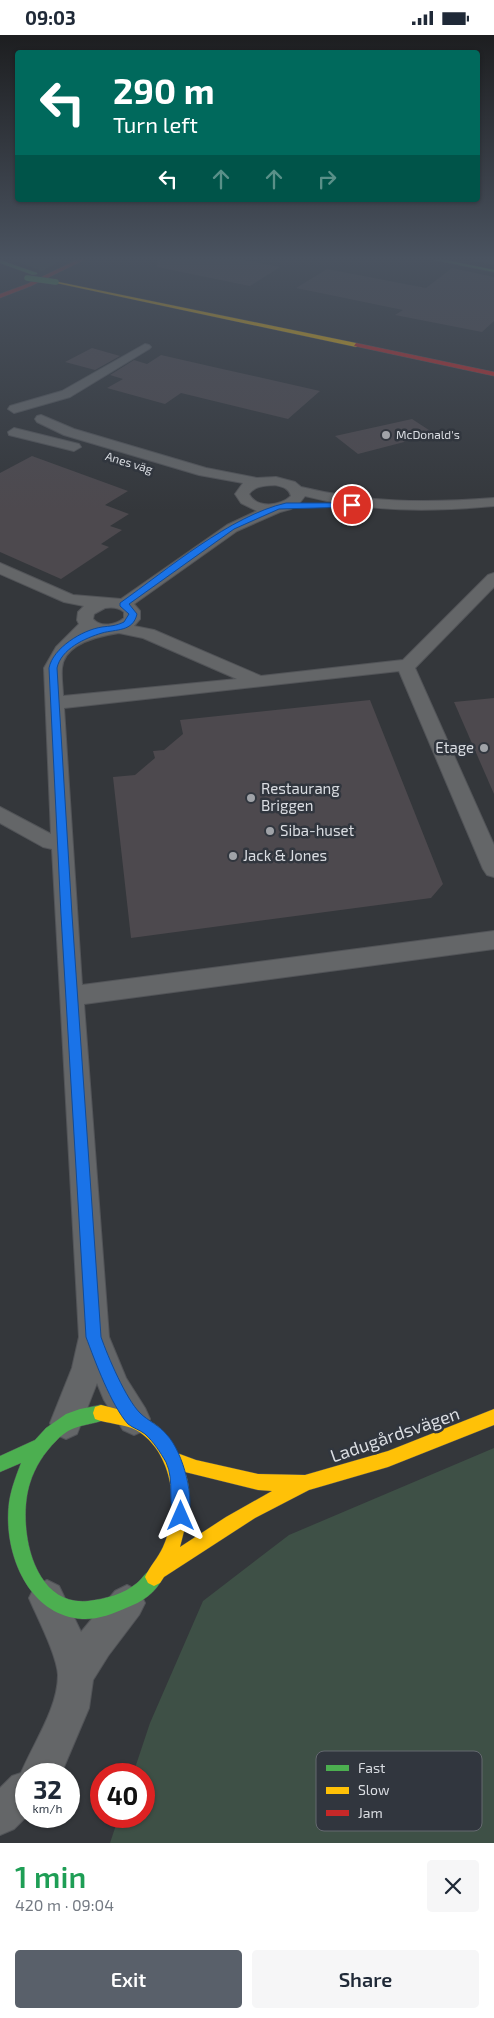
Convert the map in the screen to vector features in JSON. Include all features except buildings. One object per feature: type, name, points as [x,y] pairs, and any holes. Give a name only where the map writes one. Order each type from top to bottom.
[{"type":"main road","points":[[340,341],[494,374]]},
{"type":"main road","points":[[0,1464],[38,1447],[66,1423],[83,1416],[118,1413],[134,1419],[150,1429],[164,1442],[174,1460],[179,1477],[181,1516],[177,1536],[169,1555],[158,1573],[146,1587],[114,1606],[97,1610],[79,1610],[61,1605],[46,1597],[32,1583],[17,1563],[12,1525],[13,1503],[21,1477],[38,1447]]},
{"type":"main road","name":"Ladugårdsvägen","points":[[158,1573],[225,1527],[305,1483],[372,1464],[457,1433],[494,1417]]},
{"type":"main road","name":"Ladugårdsvägen","points":[[174,1460],[196,1468],[258,1481],[305,1483]]},
{"type":"street","points":[[6,433],[35,426],[40,418],[66,394],[145,347]]},
{"type":"street","points":[[7,409],[66,394]]},
{"type":"street","name":"Anes väg","points":[[7,409],[31,411],[40,418],[69,432],[204,472],[257,482],[276,481],[290,485],[296,490]]},
{"type":"street","name":"Anes väg","points":[[6,433],[52,440],[182,480]]},
{"type":"street","points":[[232,528],[243,512],[245,488],[257,482]]},
{"type":"street","points":[[128,611],[232,528],[296,500],[298,497],[296,490],[369,505]]},
{"type":"street","points":[[226,493],[244,498],[258,507],[369,505],[425,508],[494,502]]},
{"type":"street","points":[[0,568],[70,599],[102,603],[128,611],[148,633]]},
{"type":"street","points":[[55,703],[408,665],[494,578]]},
{"type":"street","points":[[70,599],[91,623],[148,633],[259,682]]},
{"type":"street","points":[[66,1423],[87,1368],[94,1337],[71,996],[53,676],[54,660],[91,623],[91,608],[102,603]]},
{"type":"street","points":[[120,628],[130,622],[128,611]]},
{"type":"street","points":[[404,665],[494,869]]},
{"type":"street","points":[[0,814],[50,842],[62,841]]},
{"type":"street","points":[[71,996],[494,940]]},
{"type":"street","points":[[94,1337],[115,1389],[134,1419]]},
{"type":"street","points":[[46,1597],[64,1634],[76,1674]]},
{"type":"street","points":[[46,1763],[70,1708],[76,1674],[95,1643],[131,1597]]},
{"type":"street","points":[[0,1815],[15,1801]]},
{"type":"green space","points":[[494,1448],[494,1843],[110,1843],[115,1828],[155,1828],[155,1763],[137,1763],[150,1723],[203,1601],[289,1535]]},
{"type":"traffic: fast","points":[[101,1413],[72,1420],[51,1434],[38,1449],[28,1466],[17,1504],[19,1544],[25,1563],[33,1580],[45,1594],[62,1605],[79,1610],[90,1610],[126,1600],[145,1588],[154,1577]]},
{"type":"traffic: fast","points":[[0,1464],[38,1447]]},
{"type":"traffic: slow","points":[[339,341],[356,345]]},
{"type":"traffic: slow","points":[[101,1413],[140,1423],[166,1446],[179,1478],[180,1514],[171,1550],[154,1577]]},
{"type":"traffic: slow","points":[[163,1569],[232,1523],[267,1502],[303,1484],[388,1459],[494,1417]]},
{"type":"traffic: slow","points":[[174,1460],[196,1468],[258,1482],[304,1483]]},
{"type":"traffic: jam","points":[[356,345],[494,374]]},
{"type":"place","name":"McDonald's","points":[[386,435]]},
{"type":"place","name":"Etage","points":[[484,748]]},
{"type":"place","name":"Restaurang Briggen","points":[[251,798]]},
{"type":"place","name":"Siba-huset","points":[[270,831]]},
{"type":"place","name":"Jack & Jones","points":[[233,856]]},
{"type":"route","points":[[181,1516],[182,1497],[174,1460],[164,1442],[150,1429],[134,1419],[115,1389],[104,1366],[94,1337],[66,915],[53,676],[54,660],[71,643],[102,630],[120,628],[130,622],[133,616],[132,611],[123,605],[232,528],[286,505],[352,505]]}]
